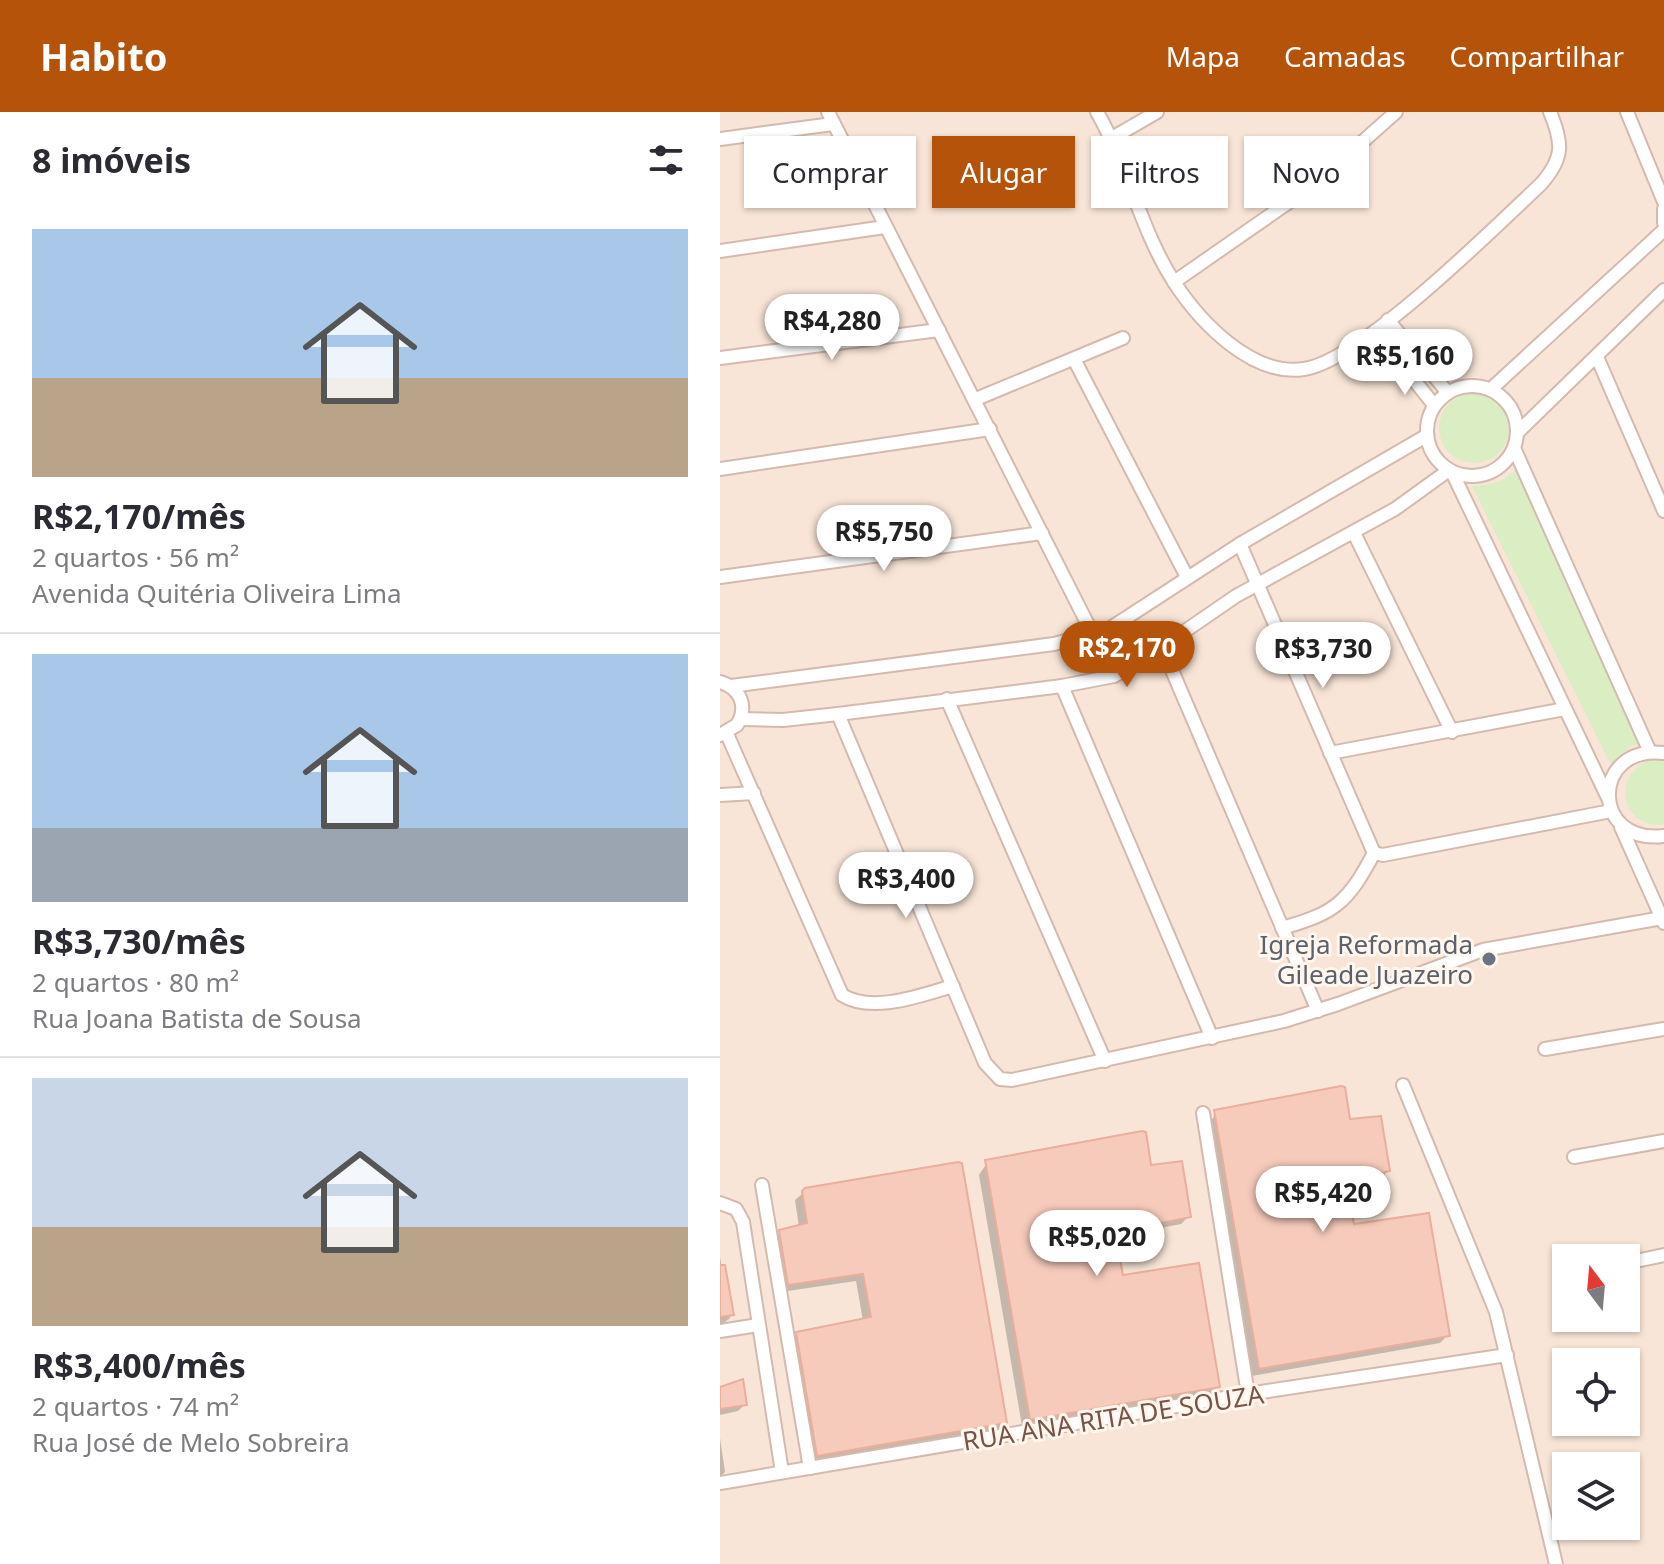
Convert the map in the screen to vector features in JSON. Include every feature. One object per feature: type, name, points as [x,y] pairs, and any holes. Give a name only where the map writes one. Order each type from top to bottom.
[{"type":"street","points":[[1097,112],[1111,136]]},
{"type":"street","points":[[1115,136],[1157,112]]},
{"type":"street","points":[[1174,282],[1305,192],[1396,112]]},
{"type":"street","points":[[1139,208],[1153,244],[1174,282],[1201,318],[1247,354],[1287,370],[1306,369],[1327,362],[1375,331],[1479,241],[1556,168],[1562,146],[1550,112]]},
{"type":"street","points":[[1627,112],[1664,202]]},
{"type":"street","points":[[720,139],[830,118],[976,399],[1114,676]]},
{"type":"street","points":[[1664,209],[1664,223]]},
{"type":"street","points":[[720,251],[885,227]]},
{"type":"street","points":[[1490,390],[1664,230]]},
{"type":"street","points":[[1517,433],[1664,290]]},
{"type":"street","points":[[1388,320],[1448,393]]},
{"type":"street","points":[[720,358],[939,330]]},
{"type":"street","points":[[1375,331],[1434,405]]},
{"type":"street","points":[[976,399],[1123,338]]},
{"type":"street","points":[[1597,357],[1664,511]]},
{"type":"street","points":[[1074,359],[1187,577]]},
{"type":"street","points":[[838,714],[985,1063],[1000,1079],[1012,1080],[1105,1061],[1318,1011],[1455,957],[1663,920],[1450,471],[1430,450],[1426,436],[1434,405],[1448,393],[1464,387],[1490,390],[1510,407],[1517,433],[1514,448],[1495,470],[1466,476],[1450,471]]},
{"type":"street","points":[[720,469],[990,429]]},
{"type":"street","points":[[724,681],[1054,644],[1093,635],[1123,620],[1240,544],[1426,436]]},
{"type":"street","points":[[1514,448],[1650,752]]},
{"type":"street","points":[[740,719],[783,720],[838,714],[1062,686],[1114,676],[1257,583],[1354,533],[1450,471]]},
{"type":"street","points":[[720,577],[1042,533]]},
{"type":"street","points":[[1354,533],[1452,732]]},
{"type":"street","points":[[1240,544],[1374,853]]},
{"type":"street","points":[[1162,647],[1318,1011]]},
{"type":"street","points":[[724,681],[743,705],[740,719],[723,735],[754,793],[842,995],[850,1000],[876,1002],[953,986]]},
{"type":"street","points":[[1062,686],[1212,1038]]},
{"type":"street","points":[[947,699],[1105,1061]]},
{"type":"street","points":[[1330,753],[1565,709]]},
{"type":"street","points":[[1610,805],[1615,771],[1636,754],[1664,753]]},
{"type":"street","points":[[720,795],[754,793]]},
{"type":"street","points":[[1374,853],[1383,855],[1610,805]]},
{"type":"street","points":[[1619,824],[1633,834],[1649,838],[1664,836]]},
{"type":"street","points":[[1282,928],[1330,913],[1345,902],[1374,853]]},
{"type":"street","points":[[1545,1049],[1664,1029]]},
{"type":"street","points":[[1403,1085],[1482,1274],[1507,1355],[1556,1564]]},
{"type":"street","points":[[1203,1113],[1248,1394]]},
{"type":"street","points":[[1574,1157],[1664,1141]]},
{"type":"street","points":[[762,1185],[810,1468]]},
{"type":"street","points":[[720,1203],[736,1209],[743,1222],[782,1472]]},
{"type":"street","points":[[1640,1260],[1664,1255]]},
{"type":"street","points":[[720,1331],[758,1325]]},
{"type":"street","name":"RUA ANA RITA DE SOUZA","points":[[720,1483],[1248,1394],[1507,1355]]},
{"type":"shaded area","points":[[720,112],[1664,112],[1664,1564],[720,1564]]},
{"type":"green space","points":[[1474,393],[1493,399],[1503,409],[1509,428],[1503,447],[1493,457],[1474,463],[1455,457],[1445,447],[1439,428],[1445,409],[1455,399]]},
{"type":"green space","points":[[1520,464],[1642,743],[1630,746],[1612,767],[1472,486],[1499,481]]},
{"type":"green space","points":[[1664,757],[1664,825],[1648,823],[1636,817],[1628,807],[1625,795],[1627,782],[1634,771],[1646,762]]},
{"type":"building","points":[[1345,1087],[1350,1119],[1381,1116],[1390,1171],[1346,1181],[1354,1224],[1429,1213],[1450,1336],[1259,1369],[1214,1110]]},
{"type":"building","points":[[1146,1132],[1151,1165],[1182,1161],[1191,1217],[1115,1232],[1123,1275],[1199,1263],[1220,1387],[1030,1420],[985,1160]]},
{"type":"building","points":[[962,1163],[1007,1423],[817,1456],[796,1332],[871,1317],[863,1274],[788,1285],[779,1230],[807,1223],[802,1191],[805,1188]]},
{"type":"building","points":[[720,1265],[725,1265],[734,1315],[720,1317]]},
{"type":"building","points":[[743,1379],[747,1405],[720,1409],[720,1387]]},
{"type":"place","name":"Igreja Reformada Gileade Juazeiro","points":[[1489,959]]}]
